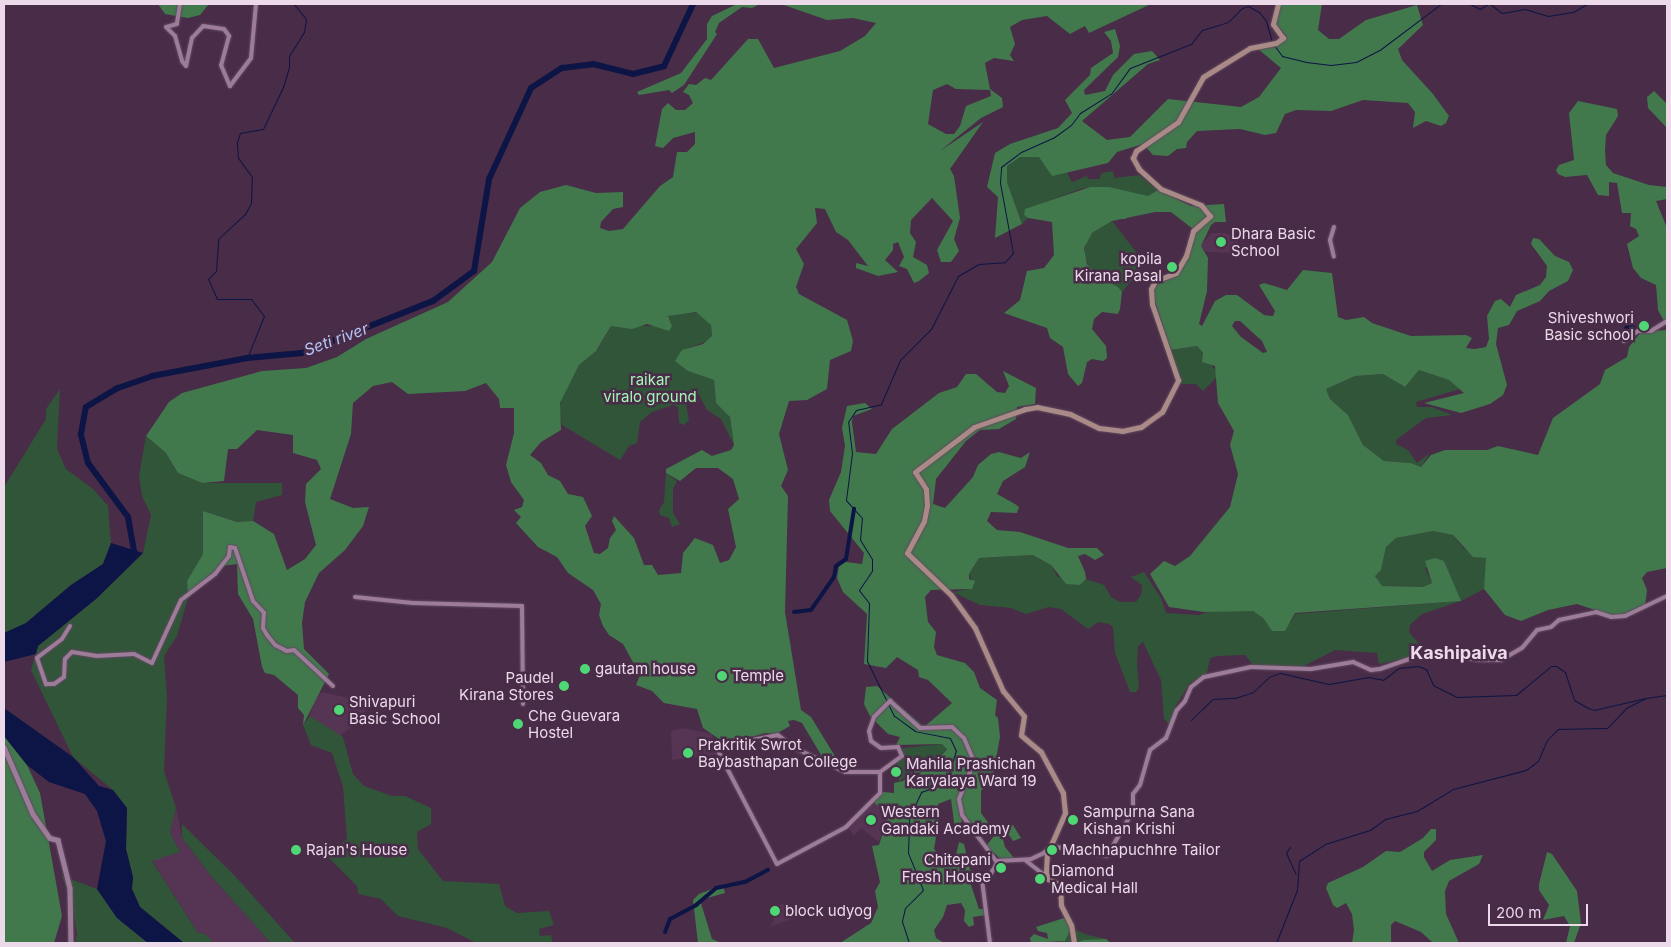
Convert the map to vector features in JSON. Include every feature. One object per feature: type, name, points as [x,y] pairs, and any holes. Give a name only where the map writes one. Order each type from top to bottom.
[{"type":"main road","points":[[1073,941],[1071,925],[1061,905],[1060,887],[1047,877],[1046,862],[1065,813],[1060,787],[1041,752],[1021,735],[1024,716],[1003,691],[975,628],[951,595],[907,553],[924,521],[927,505],[926,489],[915,472],[974,427],[1025,409],[1037,407],[1070,414],[1100,428],[1122,431],[1141,427],[1162,412],[1178,380],[1152,304],[1151,289],[1155,281],[1176,273],[1184,261],[1193,231],[1210,216],[1201,205],[1157,186],[1133,158],[1136,151],[1182,117],[1199,80],[1242,52],[1276,43],[1284,36],[1273,24],[1278,4]]},
{"type":"street","points":[[180,4],[177,24],[166,27],[175,36],[182,61],[186,66],[192,38],[203,26],[224,29],[229,36],[221,65],[230,86],[251,58],[256,4]]},
{"type":"street","points":[[1334,228],[1330,240],[1334,256]]},
{"type":"street","points":[[1622,333],[1624,342],[1638,331],[1650,331],[1667,321]]},
{"type":"street","points":[[70,626],[62,639],[37,658],[46,684],[54,684],[64,677],[65,659],[72,652],[96,656],[134,654],[152,663],[181,600],[215,574],[229,556],[230,547],[235,548],[253,601],[264,613],[262,628],[267,636],[275,645],[287,651],[294,650],[333,686]]},
{"type":"street","points":[[998,861],[1023,860],[1038,856],[1051,846],[1107,856],[1133,811],[1132,794],[1140,785],[1150,750],[1166,738],[1177,710],[1185,701],[1191,687],[1204,677],[1251,667],[1311,669],[1353,662],[1371,670],[1380,669],[1430,652],[1479,660],[1501,660],[1522,648],[1537,630],[1551,627],[1559,620],[1596,612],[1611,617],[1625,616],[1667,596]]},
{"type":"street","points":[[355,597],[404,603],[522,606],[523,704]]},
{"type":"street","points":[[880,772],[880,793],[848,825],[777,864],[716,746],[778,735],[795,748],[845,772],[880,772],[902,753],[898,747],[881,748],[871,741],[869,731],[874,716],[890,701],[920,728],[952,727],[964,738],[974,762],[959,799],[962,815],[998,861]]},
{"type":"street","points":[[4,747],[33,814],[50,838],[58,840],[70,888],[71,943]]},
{"type":"street","points":[[1023,860],[1047,877]]},
{"type":"street","points":[[990,943],[982,880],[994,870],[998,861]]},
{"type":"shaded area","name":"Dhara Basic School","points":[[1212,233],[1225,233],[1239,240],[1235,253],[1206,252],[1200,246]]},
{"type":"shaded area","points":[[1632,323],[1635,324],[1635,334],[1628,335],[1625,334],[1624,327],[1625,324]]},
{"type":"shaded area","points":[[111,543],[143,553],[96,599],[38,646],[36,654],[4,662],[4,633],[26,623],[71,585],[103,564]]},
{"type":"shaded area","name":"Shivapuri Basic School","points":[[322,692],[371,703],[357,722],[340,736],[310,716],[314,700]]},
{"type":"shaded area","points":[[4,708],[73,757],[99,786],[113,790],[127,808],[126,849],[133,877],[132,889],[140,907],[184,943],[148,943],[117,918],[97,889],[106,841],[97,811],[85,794],[49,782],[27,765],[4,736]]},
{"type":"shaded area","points":[[683,728],[712,734],[715,755],[672,760],[671,731]]},
{"type":"shaded area","name":"Western Gandaki Academy","points":[[873,802],[889,814],[879,842],[861,828],[854,836],[849,829]]},
{"type":"shaded area","points":[[176,808],[182,838],[211,876],[271,943],[214,943],[205,934],[198,933],[152,860],[180,852],[170,833]]},
{"type":"shaded area","points":[[788,901],[794,918],[770,927],[774,920],[770,910]]},
{"type":"green space","points":[[158,4],[209,4],[200,15],[188,18],[165,14]]},
{"type":"green space","points":[[737,4],[760,4],[752,8],[742,7],[719,23],[715,32],[717,34],[684,85],[672,93],[669,90],[639,95],[637,92],[681,73],[707,39],[707,24],[712,16]]},
{"type":"green space","points":[[781,4],[1151,4],[1089,33],[1085,26],[1070,34],[1047,16],[1022,20],[1010,27],[1015,44],[1010,55],[1014,61],[994,58],[985,63],[990,89],[1002,98],[1003,107],[981,118],[940,151],[983,122],[950,169],[954,176],[960,218],[954,239],[959,251],[951,262],[941,262],[937,250],[953,221],[932,198],[911,220],[910,233],[916,242],[913,257],[927,265],[929,273],[914,283],[907,269],[899,266],[904,257],[898,242],[893,244],[893,250],[885,260],[898,272],[878,276],[856,268],[856,263],[868,266],[848,240],[836,232],[825,209],[815,208],[817,223],[796,249],[804,264],[796,287],[799,294],[847,320],[853,341],[851,351],[830,360],[827,389],[807,400],[789,401],[779,434],[788,470],[781,486],[788,496],[785,612],[801,710],[811,717],[841,766],[824,760],[802,723],[794,720],[788,721],[790,726],[776,734],[765,733],[738,741],[722,741],[703,728],[697,709],[664,703],[652,691],[636,685],[640,675],[623,644],[609,635],[603,626],[599,615],[601,604],[593,590],[568,573],[557,557],[538,547],[516,523],[521,517],[514,510],[522,507],[524,500],[511,482],[506,465],[514,433],[514,408],[500,408],[499,399],[486,383],[465,391],[408,394],[392,382],[373,386],[353,403],[351,434],[330,499],[353,508],[369,507],[363,526],[345,550],[319,573],[305,602],[302,623],[304,649],[329,674],[303,725],[304,715],[298,708],[298,695],[274,675],[265,673],[262,667],[253,619],[238,594],[237,564],[222,566],[188,598],[187,581],[203,554],[203,511],[237,522],[253,521],[274,534],[287,570],[305,559],[316,545],[305,502],[306,484],[321,469],[317,460],[293,453],[293,435],[257,430],[237,449],[228,449],[224,481],[202,483],[178,473],[166,453],[146,436],[169,402],[182,393],[262,371],[306,368],[337,357],[366,339],[448,302],[492,262],[520,208],[540,192],[566,185],[596,193],[623,192],[623,207],[613,209],[601,222],[600,228],[609,231],[623,229],[660,186],[673,177],[677,152],[687,152],[695,144],[695,132],[673,138],[663,148],[655,146],[662,109],[668,103],[676,110],[685,110],[693,103],[689,95],[683,92],[689,84],[696,85],[705,78],[711,80],[748,39],[758,39],[774,68],[840,51],[865,36],[876,23],[853,18],[827,20]],"holes":[[[947,84],[956,89],[990,90],[991,96],[966,106],[960,126],[954,134],[946,134],[928,124],[933,90]],[[696,312],[711,325],[712,336],[703,344],[682,350],[675,361],[688,371],[714,380],[716,403],[730,417],[734,445],[731,450],[712,456],[702,450],[666,469],[666,473],[680,481],[696,468],[718,468],[733,479],[739,499],[728,509],[736,547],[729,560],[720,563],[713,545],[695,538],[683,553],[681,573],[658,575],[652,565],[644,565],[634,538],[614,516],[612,521],[616,530],[610,538],[608,548],[600,554],[594,553],[585,526],[592,516],[583,497],[568,494],[560,481],[548,475],[541,463],[530,455],[541,442],[561,430],[560,403],[579,365],[596,351],[611,326],[632,329],[647,324],[669,331],[672,326],[668,316]]]},
{"type":"green space","points":[[1280,4],[1322,4],[1318,30],[1329,39],[1339,39],[1366,20],[1417,5],[1423,25],[1398,49],[1402,60],[1433,94],[1449,116],[1446,123],[1441,126],[1426,121],[1413,128],[1415,112],[1408,103],[1363,100],[1331,111],[1296,110],[1285,114],[1276,133],[1265,135],[1240,129],[1197,131],[1187,142],[1186,148],[1177,149],[1168,156],[1153,155],[1143,144],[1117,152],[1108,163],[1052,176],[1039,157],[1020,157],[1007,166],[1007,182],[1022,224],[995,238],[998,197],[987,187],[995,153],[1010,144],[1058,128],[1072,113],[1065,100],[1090,75],[1091,68],[1113,53],[1111,41],[1104,32],[1115,29],[1120,46],[1118,57],[1084,90],[1085,95],[1105,91],[1113,75],[1134,54],[1152,51],[1160,60],[1148,64],[1082,121],[1107,140],[1130,137],[1168,99],[1241,107],[1259,97],[1281,68],[1258,49],[1279,44],[1287,37],[1276,24]]},
{"type":"green space","points":[[1654,91],[1667,104],[1667,128],[1648,108],[1647,97]]},
{"type":"green space","points":[[1578,101],[1617,109],[1618,116],[1606,135],[1605,150],[1606,165],[1613,173],[1649,185],[1667,187],[1667,199],[1656,201],[1667,228],[1667,321],[1664,321],[1658,310],[1656,285],[1641,278],[1633,268],[1627,244],[1639,236],[1636,229],[1630,226],[1631,213],[1622,213],[1617,183],[1609,182],[1609,196],[1598,195],[1587,175],[1565,177],[1558,174],[1556,170],[1559,165],[1574,160],[1569,113]]},
{"type":"green space","points":[[1048,152],[1052,175],[1067,172],[1072,182],[1087,176],[1088,179],[1100,179],[1101,173],[1113,171],[1114,178],[1139,175],[1158,190],[1148,196],[1090,187],[1080,189],[1041,204],[1024,215],[1028,218],[1022,224],[1007,182],[1007,166],[1020,157],[1039,157]]},
{"type":"green space","points":[[1090,187],[1109,187],[1148,196],[1158,190],[1191,206],[1224,204],[1226,222],[1215,222],[1211,225],[1201,246],[1208,258],[1207,291],[1199,324],[1202,326],[1215,301],[1226,295],[1237,295],[1264,315],[1273,316],[1275,311],[1259,285],[1264,283],[1287,290],[1303,270],[1332,273],[1338,317],[1346,320],[1364,317],[1372,323],[1411,336],[1466,335],[1472,338],[1466,348],[1475,349],[1486,347],[1489,339],[1487,316],[1495,301],[1501,299],[1510,307],[1516,295],[1540,285],[1546,277],[1547,266],[1531,244],[1533,238],[1539,239],[1555,256],[1569,262],[1573,270],[1568,281],[1549,291],[1540,301],[1517,311],[1509,325],[1498,328],[1496,344],[1507,385],[1503,395],[1490,404],[1461,413],[1424,403],[1464,393],[1449,380],[1419,370],[1405,387],[1383,374],[1355,376],[1326,389],[1330,399],[1348,415],[1363,445],[1384,461],[1411,463],[1421,467],[1431,455],[1445,450],[1487,450],[1498,446],[1538,455],[1553,418],[1600,384],[1605,370],[1627,357],[1629,347],[1641,332],[1667,330],[1667,568],[1647,572],[1642,578],[1647,590],[1645,606],[1625,615],[1610,615],[1577,604],[1548,610],[1521,621],[1505,615],[1484,589],[1486,558],[1473,557],[1453,535],[1433,531],[1396,538],[1386,547],[1381,570],[1375,576],[1382,586],[1423,587],[1432,583],[1425,561],[1435,558],[1444,561],[1461,601],[1295,613],[1285,631],[1272,631],[1263,618],[1253,611],[1204,612],[1169,607],[1150,574],[1164,561],[1175,566],[1190,556],[1230,507],[1238,474],[1230,445],[1234,431],[1218,403],[1215,366],[1202,362],[1203,353],[1197,346],[1170,350],[1153,294],[1156,284],[1175,277],[1189,256],[1193,229],[1171,212],[1155,212],[1112,221],[1092,233],[1084,248],[1087,264],[1097,276],[1118,287],[1122,292],[1118,314],[1102,312],[1094,319],[1092,329],[1106,346],[1107,358],[1103,361],[1092,359],[1087,362],[1082,383],[1078,386],[1068,374],[1063,347],[1050,338],[1047,328],[1004,313],[1020,300],[1027,271],[1044,268],[1054,255],[1052,222],[1028,218],[1024,215],[1025,209]],"holes":[[[1235,321],[1240,321],[1262,341],[1267,352],[1263,353],[1241,337],[1232,326]]]},
{"type":"green space","points":[[1112,221],[1137,253],[1144,258],[1145,264],[1122,292],[1090,269],[1084,254],[1086,242],[1092,233]]},
{"type":"green space","name":"raikar viralo ground","points":[[678,312],[701,313],[711,325],[712,336],[708,341],[688,348],[688,371],[714,380],[716,403],[730,417],[734,445],[721,419],[707,410],[696,390],[688,391],[685,399],[689,420],[684,425],[679,423],[678,407],[673,405],[652,412],[640,422],[637,443],[629,446],[620,460],[562,425],[559,409],[562,398],[579,365],[599,347],[611,326],[672,326],[668,316]]},
{"type":"green space","points":[[1197,346],[1216,371],[1216,378],[1203,391],[1196,384],[1181,384],[1170,350]]},
{"type":"green space","points":[[1419,370],[1449,380],[1460,389],[1416,402],[1417,407],[1432,407],[1452,415],[1426,418],[1396,440],[1396,444],[1408,450],[1417,463],[1430,453],[1421,467],[1411,463],[1384,461],[1363,445],[1348,415],[1330,399],[1326,389],[1355,376],[1383,374],[1405,387]]},
{"type":"green space","points":[[1003,371],[1036,388],[1035,404],[1017,407],[1016,419],[999,429],[980,430],[966,441],[936,479],[933,504],[945,508],[973,477],[978,465],[991,454],[999,452],[1021,458],[1030,452],[1025,467],[1003,481],[997,494],[1019,507],[1017,513],[991,512],[987,521],[997,530],[1020,532],[1068,548],[1097,548],[1104,555],[1095,560],[1085,554],[1078,556],[1086,579],[1080,585],[1066,584],[1051,565],[1033,555],[979,558],[969,574],[969,579],[975,581],[972,589],[931,590],[925,597],[928,622],[936,632],[934,647],[937,655],[965,663],[974,672],[980,688],[997,700],[995,715],[998,718],[1000,737],[993,776],[981,791],[981,813],[990,825],[1013,825],[1021,838],[1013,841],[1009,835],[1002,836],[1005,847],[1014,858],[1002,860],[986,846],[994,836],[991,828],[983,832],[959,812],[962,821],[955,830],[951,799],[938,804],[939,820],[934,849],[946,862],[954,864],[959,842],[964,844],[970,870],[985,876],[970,882],[979,909],[986,909],[986,915],[973,917],[974,925],[969,927],[964,921],[965,910],[961,903],[947,905],[943,917],[934,930],[936,938],[944,943],[840,943],[871,923],[878,907],[875,891],[880,882],[872,846],[879,845],[889,814],[873,802],[883,792],[894,793],[894,783],[903,781],[919,765],[942,755],[947,749],[942,744],[896,745],[900,737],[888,734],[870,716],[864,704],[866,687],[877,686],[924,727],[952,703],[928,680],[919,677],[918,670],[897,657],[886,668],[864,664],[867,614],[843,592],[837,578],[839,566],[846,562],[862,564],[864,553],[830,511],[829,500],[841,472],[845,446],[842,428],[847,406],[865,403],[872,409],[853,416],[852,422],[856,452],[876,454],[892,429],[939,393],[957,387],[966,374],[976,374],[997,392],[1005,393],[1009,386]]},
{"type":"green space","points":[[60,389],[57,449],[66,469],[93,489],[108,506],[111,543],[103,564],[71,585],[26,623],[4,633],[4,487],[46,419],[46,409]]},
{"type":"green space","points":[[146,436],[166,453],[178,473],[202,483],[282,483],[282,495],[256,502],[253,521],[237,522],[203,511],[203,554],[187,581],[188,598],[177,636],[164,656],[167,697],[164,771],[176,808],[170,833],[180,852],[152,861],[198,933],[205,934],[214,943],[184,943],[140,907],[132,889],[133,877],[126,849],[127,808],[113,790],[73,757],[31,670],[38,646],[96,599],[143,553],[151,515],[142,496],[139,476]]},
{"type":"green space","points":[[666,473],[677,481],[673,489],[673,513],[680,524],[672,527],[669,518],[660,515],[659,510],[664,502]]},
{"type":"green space","points":[[1433,531],[1453,535],[1464,549],[1486,558],[1486,579],[1484,589],[1461,601],[1422,614],[1410,625],[1409,632],[1424,650],[1418,656],[1379,664],[1377,653],[1335,650],[1302,667],[1253,665],[1245,655],[1210,658],[1207,673],[1190,683],[1175,707],[1170,726],[1164,719],[1161,680],[1143,642],[1138,646],[1139,688],[1136,692],[1130,692],[1115,653],[1113,627],[1109,624],[1099,622],[1088,629],[1061,609],[1049,607],[1026,614],[1011,608],[980,605],[953,592],[969,589],[972,580],[969,574],[979,558],[1033,555],[1051,565],[1057,576],[1080,585],[1086,579],[1104,585],[1111,597],[1120,602],[1136,602],[1141,595],[1142,585],[1131,577],[1144,572],[1161,598],[1166,613],[1198,615],[1217,610],[1253,611],[1263,618],[1272,631],[1291,622],[1295,614],[1460,601],[1444,561],[1425,568],[1432,583],[1423,587],[1382,586],[1375,576],[1381,570],[1386,547],[1396,538]]},
{"type":"green space","points":[[310,716],[343,737],[353,774],[364,786],[392,796],[405,796],[431,808],[431,824],[417,832],[418,849],[443,881],[499,884],[505,906],[517,913],[549,911],[554,925],[539,929],[540,936],[551,935],[553,943],[476,943],[447,928],[398,916],[381,899],[358,894],[357,886],[326,855],[347,839],[343,787],[332,753],[311,745],[303,725]]},
{"type":"green space","points":[[4,736],[27,765],[40,793],[62,916],[54,943],[4,943]]},
{"type":"green space","points":[[942,744],[947,748],[942,755],[919,765],[899,782],[897,762],[902,758],[903,748]]},
{"type":"green space","points":[[182,824],[234,875],[295,943],[271,943],[211,876],[182,838]]},
{"type":"green space","points":[[1431,829],[1436,829],[1436,840],[1424,852],[1424,857],[1432,871],[1450,860],[1483,855],[1479,864],[1449,881],[1445,891],[1446,914],[1459,943],[1433,943],[1421,932],[1395,921],[1391,925],[1391,943],[1352,943],[1354,930],[1352,914],[1346,903],[1337,908],[1333,905],[1326,888],[1328,883],[1363,867],[1386,851],[1400,852],[1423,838]]},
{"type":"green space","points":[[1547,852],[1552,854],[1577,891],[1581,923],[1574,943],[1566,943],[1570,926],[1564,916],[1543,920],[1549,905],[1539,890],[1539,884]]},
{"type":"green space","points":[[62,876],[97,889],[117,918],[148,943],[75,943],[77,934],[71,900]]},
{"type":"green space","points":[[723,885],[725,893],[700,900],[712,939],[721,943],[698,943],[693,900],[699,894]]},
{"type":"green space","points":[[1064,918],[1071,928],[1065,941],[1031,943],[1030,938],[1034,934],[1048,939],[1047,933],[1038,931],[1036,927]]},
{"type":"green space","points":[[1071,928],[1088,935],[1106,939],[1060,943]]},
{"type":"green space","points":[[1106,939],[1111,943],[1074,943],[1084,940]]},
{"type":"waterway","points":[[247,358],[264,316],[251,299],[217,299],[208,279],[216,271],[218,239],[245,214],[251,203],[252,177],[238,158],[237,142],[240,133],[263,129],[283,87],[289,67],[289,56],[304,32],[306,19],[294,4]]},
{"type":"waterway","name":"Seti river","points":[[130,556],[134,551],[128,517],[88,463],[81,434],[86,407],[118,388],[152,376],[247,358],[302,353],[433,301],[474,271],[489,179],[531,88],[562,68],[593,64],[633,74],[664,66],[693,4]]},
{"type":"waterway","points":[[1274,45],[1282,56],[1306,62],[1331,65],[1356,62],[1381,49],[1441,4]]},
{"type":"waterway","points":[[1470,4],[1480,9],[1488,4]]},
{"type":"waterway","points":[[1490,4],[1502,13],[1525,9],[1548,16],[1573,12],[1587,4]]},
{"type":"waterway","points":[[909,943],[902,921],[905,908],[923,890],[908,853],[909,818],[921,792],[946,783],[956,751],[950,738],[915,731],[894,716],[867,661],[869,603],[859,590],[872,571],[872,559],[860,540],[862,518],[846,500],[852,453],[848,422],[856,410],[881,404],[900,360],[931,329],[958,276],[979,264],[1005,262],[1013,253],[1000,183],[1001,167],[1021,152],[1053,138],[1071,125],[1080,113],[1111,94],[1130,68],[1191,44],[1202,30],[1228,22],[1242,8],[1248,6],[1259,12],[1266,21],[1272,42]]},
{"type":"waterway","points":[[794,612],[811,610],[834,577],[836,566],[846,559],[854,509]]},
{"type":"waterway","points":[[1191,720],[1213,699],[1235,698],[1253,692],[1269,677],[1280,673],[1329,684],[1368,677],[1383,680],[1399,668],[1418,666],[1426,669],[1433,685],[1457,697],[1516,695],[1551,666],[1556,666],[1565,672],[1574,700],[1588,708],[1594,710],[1646,698]]},
{"type":"waterway","points":[[1276,943],[1297,890],[1299,861],[1325,844],[1370,830],[1385,819],[1417,811],[1453,789],[1526,770],[1538,761],[1547,740],[1558,729],[1607,728],[1626,708],[1646,698],[1667,695]]},
{"type":"waterway","points":[[1290,847],[1286,853],[1296,874]]},
{"type":"waterway","points":[[665,932],[670,919],[696,905],[716,888],[745,882],[768,870]]},
{"type":"waterway","points":[[1107,943],[1119,943]]},
{"type":"place","name":"Dhara Basic School","points":[[1221,242]]},
{"type":"place","name":"kopila Kirana Pasal","points":[[1172,267]]},
{"type":"place","name":"Shiveshwori Basic school","points":[[1644,326]]},
{"type":"place","name":"gautam house","points":[[585,669]]},
{"type":"place","name":"Temple","points":[[722,676]]},
{"type":"place","name":"Paudel Kirana Stores","points":[[564,686]]},
{"type":"place","name":"Shivapuri Basic School","points":[[339,710]]},
{"type":"place","name":"Che Guevara Hostel","points":[[518,724]]},
{"type":"place","name":"Prakritik Swrot Baybasthapan College","points":[[688,753]]},
{"type":"place","name":"Mahila Prashichan Karyalaya Ward 19","points":[[896,772]]},
{"type":"place","name":"Western Gandaki Academy","points":[[871,820]]},
{"type":"place","name":"Sampurna Sana Kishan Krishi","points":[[1073,820]]},
{"type":"place","name":"Rajan's House","points":[[296,850]]},
{"type":"place","name":"Machhapuchhre Tailor","points":[[1052,850]]},
{"type":"place","name":"Chitepani Fresh House","points":[[1001,868]]},
{"type":"place","name":"Diamond Medical Hall","points":[[1040,879]]},
{"type":"place","name":"block udyog","points":[[775,911]]},
{"type":"district","name":"Kashipaiva","points":[[1459,653]]}]
